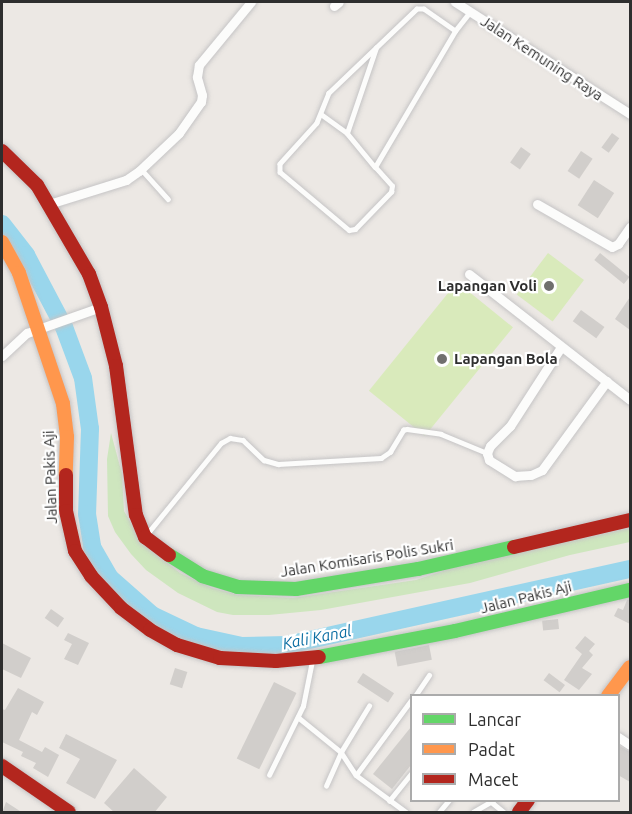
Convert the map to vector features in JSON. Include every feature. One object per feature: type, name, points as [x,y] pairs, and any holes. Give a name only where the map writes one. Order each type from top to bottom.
[{"type":"main road","points":[[2,151],[28,174],[78,251],[116,366],[136,515],[145,537]]},
{"type":"main road","name":"Jalan Pakis Aji","points":[[2,242],[19,273],[42,327],[63,404],[67,436],[67,526],[75,551],[91,576],[121,608],[150,630],[177,645],[220,658],[276,661],[313,658],[455,631],[630,590]]},
{"type":"main road","name":"Jalan Komisaris Polis Sukri","points":[[145,537],[160,550],[202,576],[237,587],[273,590],[296,589],[418,569],[630,520]]},
{"type":"main road","points":[[610,694],[630,668]]},
{"type":"main road","points":[[2,766],[69,813]]},
{"type":"street","points":[[49,204],[74,194],[118,184],[141,169],[179,133],[196,111],[202,95],[197,77],[198,66],[251,2]]},
{"type":"street","name":"Jalan Kemuning Raya","points":[[455,2],[630,114]]},
{"type":"street","points":[[537,204],[606,246],[612,247],[618,244],[630,227]]},
{"type":"street","points":[[469,274],[630,400]]},
{"type":"street","points":[[2,356],[15,341],[42,327],[97,309]]},
{"type":"street","points":[[561,347],[516,418],[487,453],[489,460],[515,476],[531,475],[542,470],[607,381]]},
{"type":"lane","points":[[321,114],[347,133],[392,190],[352,230],[280,172],[280,164],[317,123],[329,93],[419,8],[424,9],[454,31]]},
{"type":"lane","points":[[375,167],[454,31],[470,12]]},
{"type":"lane","points":[[347,133],[377,46]]},
{"type":"lane","points":[[141,169],[168,199]]},
{"type":"lane","points":[[145,537],[221,443],[231,438],[243,441],[264,460],[278,464],[381,458],[390,452],[403,430],[406,429],[441,434],[487,453]]},
{"type":"lane","points":[[269,775],[298,717],[307,692],[313,658]]},
{"type":"lane","points":[[416,694],[429,675]]},
{"type":"lane","points":[[356,775],[410,700]]},
{"type":"lane","points":[[326,786],[341,752],[369,706]]},
{"type":"lane","points":[[298,717],[341,752],[356,775],[406,813]]},
{"type":"lane","points":[[389,801],[410,774]]},
{"type":"lane","points":[[473,813],[490,802]]},
{"type":"lane","points":[[493,802],[504,813]]},
{"type":"green space","name":"Lapangan Voli","points":[[548,253],[584,280],[553,322],[517,295]]},
{"type":"green space","name":"Lapangan Bola","points":[[457,282],[513,327],[425,436],[369,391]]},
{"type":"green space","points":[[111,433],[122,474],[124,511],[143,544],[180,573],[212,588],[238,595],[293,598],[416,580],[461,565],[630,528],[630,542],[570,555],[470,583],[321,610],[269,615],[233,615],[217,612],[178,593],[146,570],[115,532],[108,516],[107,459]]},
{"type":"building","points":[[612,133],[619,138],[609,153],[601,148]]},
{"type":"building","points":[[521,147],[531,154],[520,169],[510,163]]},
{"type":"building","points":[[581,151],[593,159],[579,179],[568,171]]},
{"type":"building","points":[[594,180],[614,193],[598,218],[578,205]]},
{"type":"building","points":[[600,253],[630,277],[624,284],[594,260]]},
{"type":"building","points":[[630,297],[630,330],[615,319]]},
{"type":"building","points":[[581,310],[604,327],[596,338],[573,321]]},
{"type":"building","points":[[630,599],[630,624],[614,616],[618,608],[623,610],[627,600]]},
{"type":"building","points":[[51,609],[64,618],[58,627],[45,618]]},
{"type":"building","points":[[558,619],[559,629],[543,631],[542,621]]},
{"type":"building","points":[[68,633],[89,643],[78,665],[64,659],[72,644],[64,640]]},
{"type":"building","points":[[585,636],[595,644],[589,651],[593,655],[582,668],[592,674],[579,690],[564,680],[582,654],[575,648]]},
{"type":"building","points":[[2,643],[31,658],[21,678],[2,669]]},
{"type":"building","points":[[429,645],[432,660],[398,666],[395,652]]},
{"type":"building","points":[[175,668],[187,672],[182,688],[170,684]]},
{"type":"building","points":[[363,673],[394,693],[388,702],[357,682]]},
{"type":"building","points":[[549,673],[565,685],[560,692],[544,680]]},
{"type":"building","points":[[274,682],[296,693],[259,769],[237,758]]},
{"type":"building","points":[[18,688],[44,702],[37,715],[32,712],[19,740],[42,752],[45,747],[59,755],[48,777],[33,768],[36,763],[21,756],[23,752],[2,742],[2,709],[5,710]]},
{"type":"building","points":[[410,728],[410,766],[392,789],[373,774]]},
{"type":"building","points":[[66,734],[117,760],[95,799],[66,783],[80,759],[59,748]]},
{"type":"building","points":[[620,746],[630,752],[630,782],[620,776]]},
{"type":"building","points":[[134,768],[167,797],[154,813],[115,813],[104,803]]},
{"type":"building","points":[[6,802],[23,813],[2,813]]},
{"type":"waterway","name":"Kali Kanal","points":[[2,224],[26,255],[64,327],[83,378],[90,429],[87,514],[92,547],[110,578],[152,615],[196,636],[242,646],[287,645],[630,569]]},
{"type":"traffic: fast","points":[[169,555],[202,576],[237,587],[296,589],[418,569],[514,547]]},
{"type":"traffic: fast","points":[[319,657],[455,631],[630,590]]},
{"type":"traffic: slow","points":[[2,242],[19,273],[63,404],[67,437],[66,475]]},
{"type":"traffic: slow","points":[[610,694],[630,667]]},
{"type":"traffic: jam","points":[[2,151],[37,185],[89,274],[101,307],[116,366],[136,515],[145,537],[169,555]]},
{"type":"traffic: jam","points":[[66,475],[66,511],[75,551],[91,576],[121,608],[150,630],[177,645],[220,658],[276,661],[319,657]]},
{"type":"traffic: jam","points":[[514,547],[630,520]]},
{"type":"traffic: jam","points":[[2,766],[69,812]]},
{"type":"traffic: jam","points":[[519,812],[526,802]]},
{"type":"place","name":"Lapangan Voli","points":[[549,286]]},
{"type":"place","name":"Lapangan Bola","points":[[442,359]]}]
